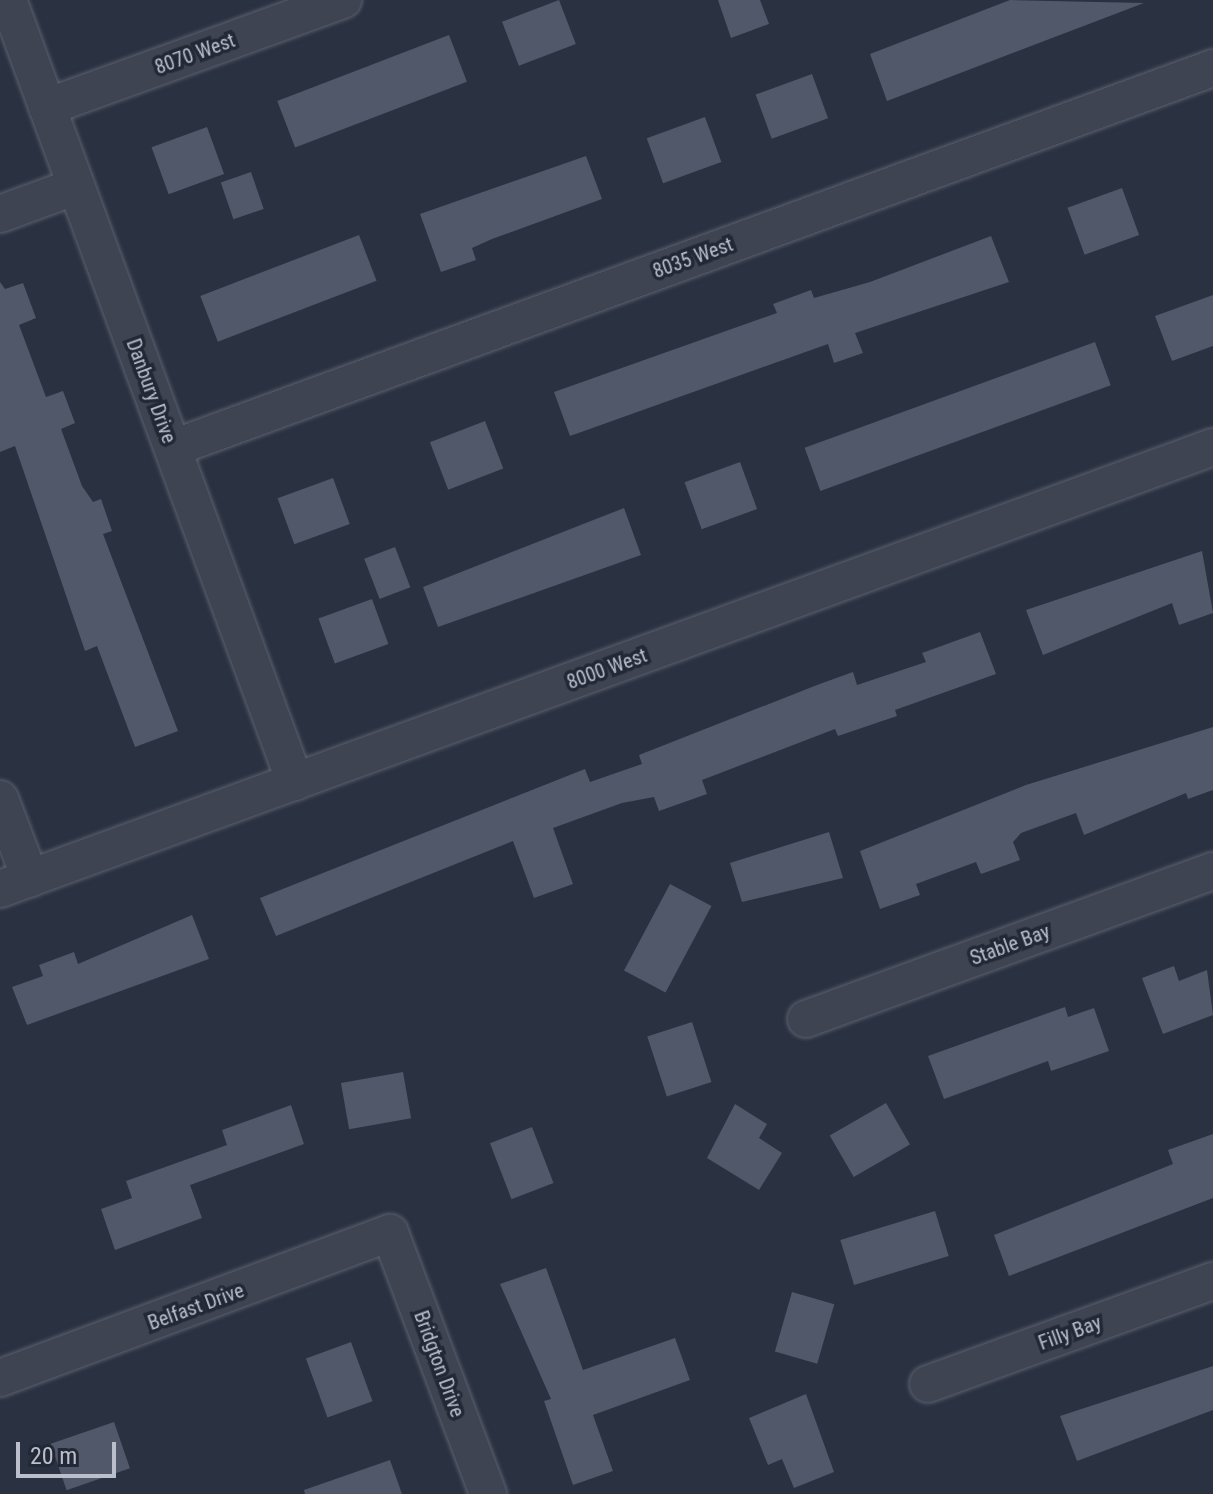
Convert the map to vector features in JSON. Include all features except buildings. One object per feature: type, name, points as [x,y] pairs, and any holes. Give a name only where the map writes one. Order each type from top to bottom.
[{"type":"street","name":"Danbury Drive","points":[[8,0],[295,782]]},
{"type":"street","name":"8070 West","points":[[47,107],[343,0]]},
{"type":"street","name":"8035 West","points":[[173,448],[1213,68]]},
{"type":"street","points":[[0,214],[76,186]]},
{"type":"street","name":"8000 West","points":[[15,884],[1213,447]]},
{"type":"street","points":[[0,799],[15,884]]},
{"type":"street","name":"Stable Bay","points":[[806,1019],[1213,871]]},
{"type":"street","name":"Belfast Drive","points":[[0,1378],[390,1233]]},
{"type":"street","name":"Bridgton Drive","points":[[390,1233],[488,1494]]},
{"type":"street","name":"Filly Bay","points":[[928,1384],[1213,1281]]}]
